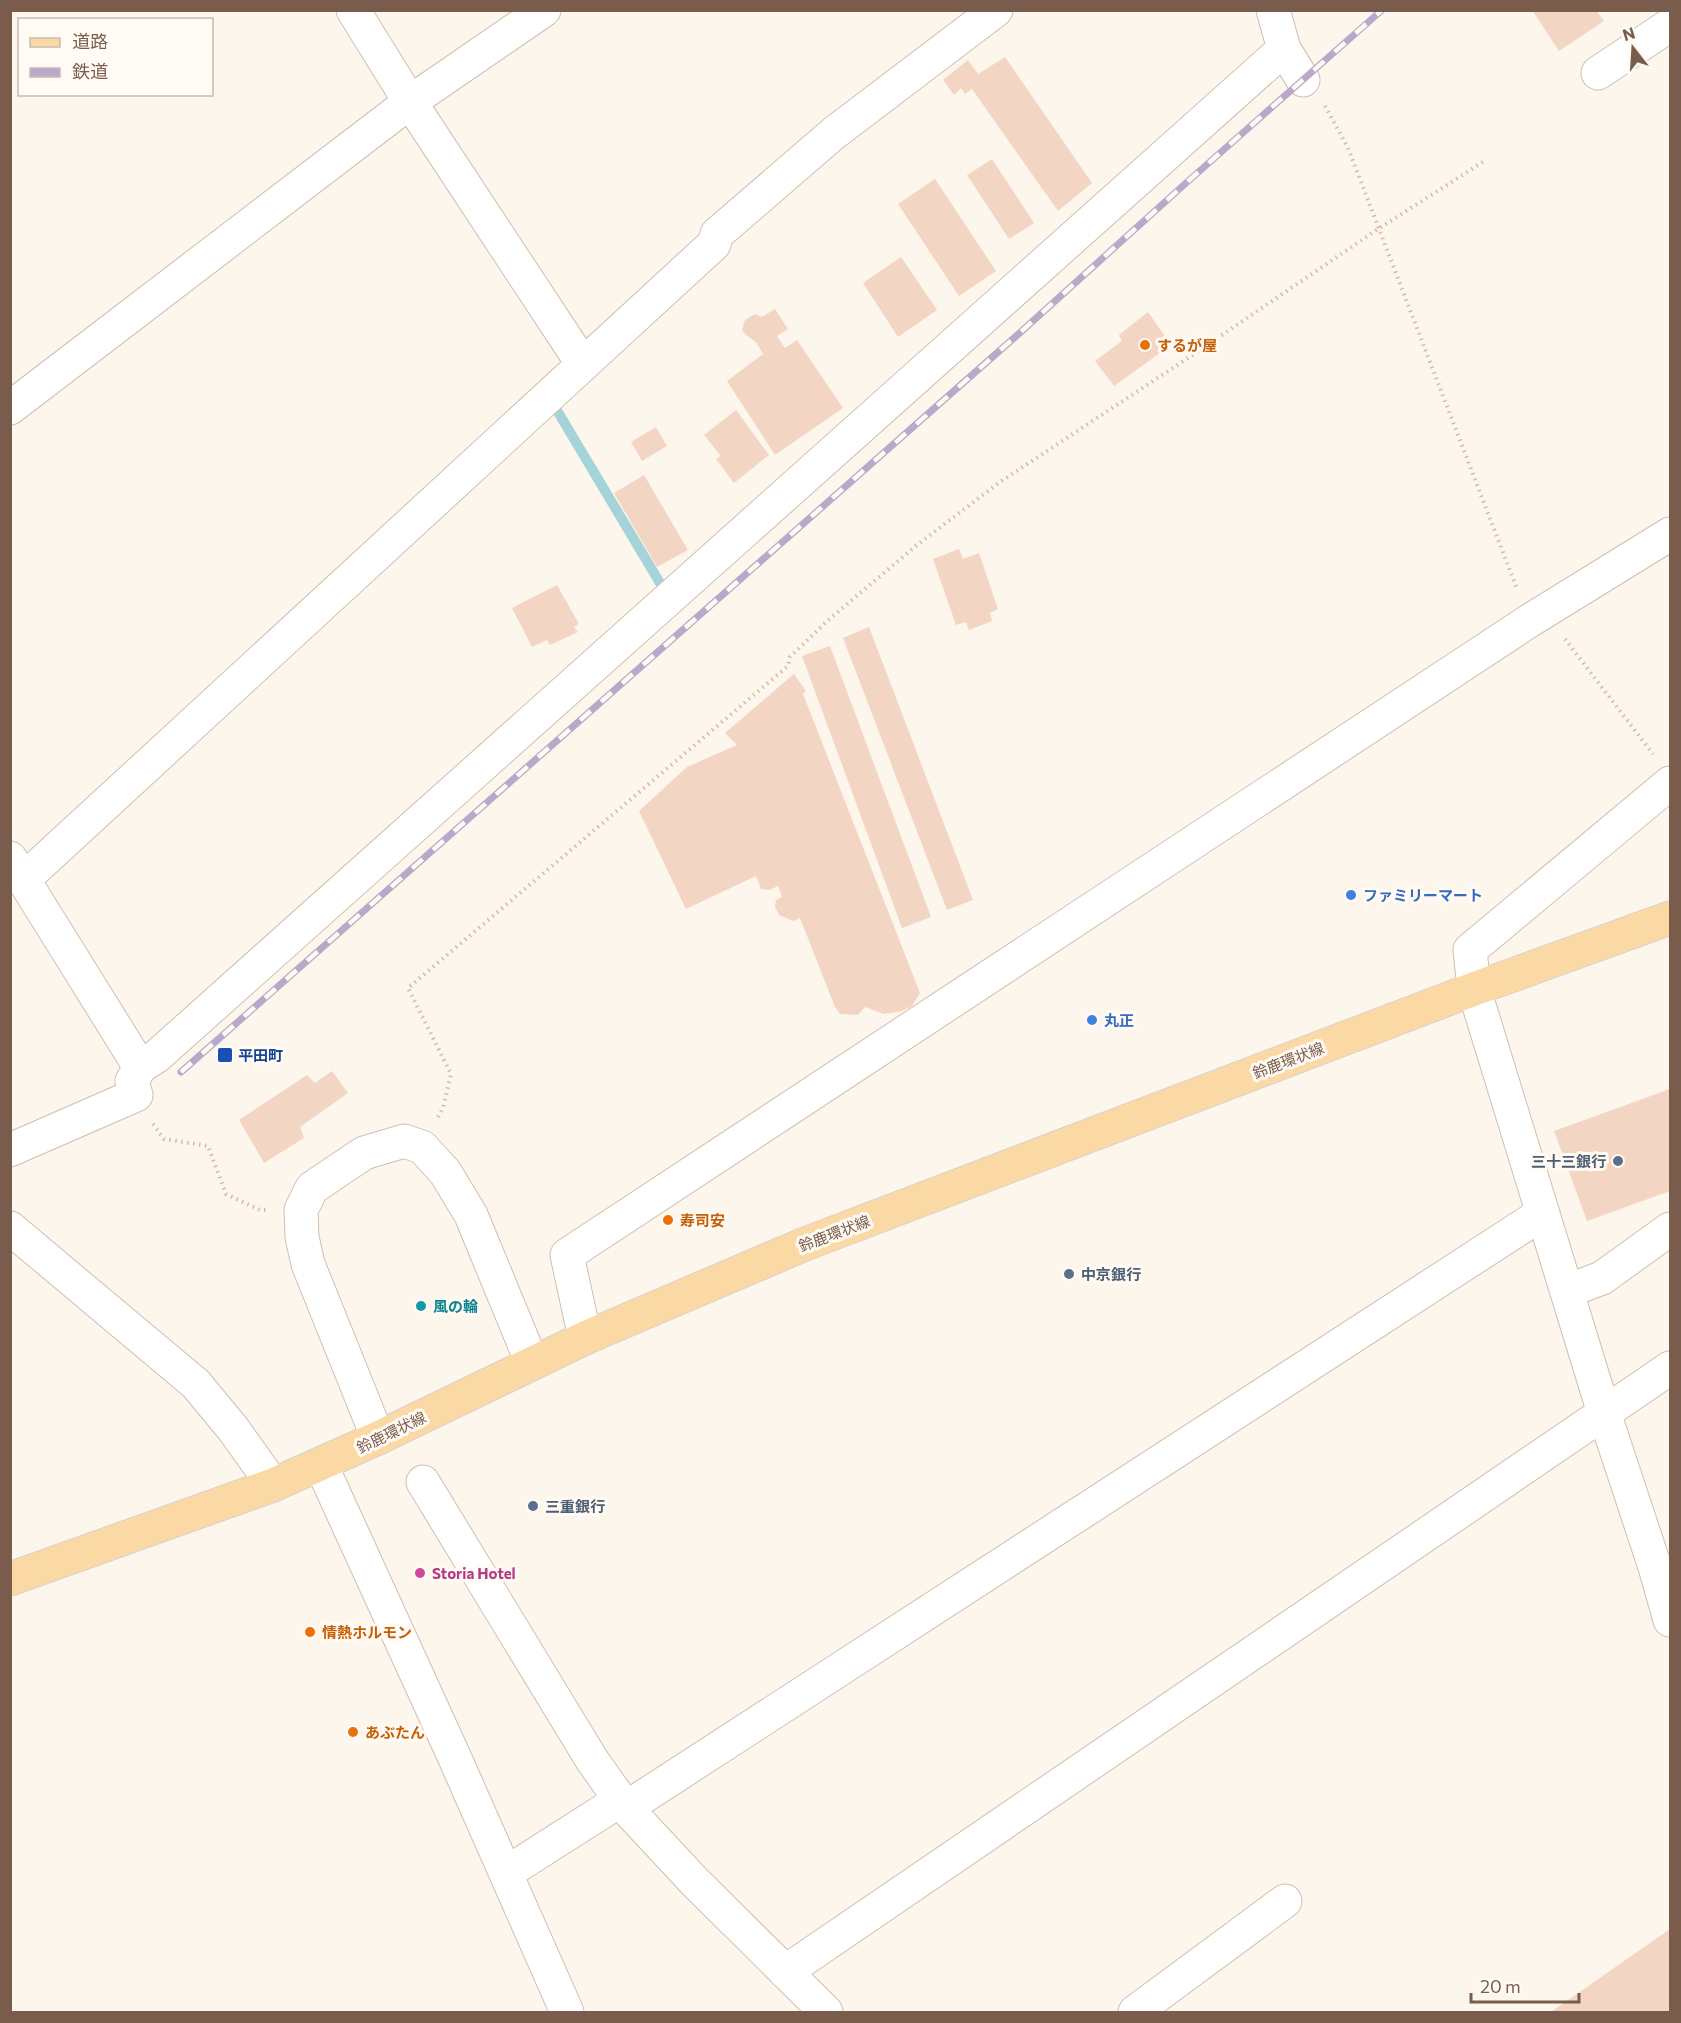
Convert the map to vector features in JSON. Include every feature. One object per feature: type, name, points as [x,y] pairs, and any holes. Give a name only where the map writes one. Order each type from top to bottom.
[{"type":"main road","name":"鈴鹿環状線","points":[[10,1579],[273,1485],[321,1465],[585,1338],[805,1244],[1474,989],[1669,925]]},
{"type":"street","points":[[353,10],[410,102],[582,363]]},
{"type":"street","points":[[10,408],[410,102],[544,10]]},
{"type":"street","points":[[138,1081],[17,868],[714,244],[717,234],[825,141],[996,10]]},
{"type":"street","points":[[1273,10],[1284,49],[1303,80]]},
{"type":"street","points":[[1598,73],[1671,25]]},
{"type":"street","points":[[10,1150],[138,1081],[157,1056],[1284,49]]},
{"type":"street","points":[[585,1338],[567,1255],[1537,616],[1671,534]]},
{"type":"street","points":[[1664,771],[1470,950],[1474,989],[1604,1413],[1671,1620]]},
{"type":"street","points":[[378,1438],[308,1264],[302,1237],[301,1210],[312,1188],[364,1153],[404,1141],[422,1147],[445,1172],[471,1215],[532,1364]]},
{"type":"street","points":[[506,1873],[623,1805],[1543,1213]]},
{"type":"street","points":[[10,1228],[196,1384],[234,1430],[273,1485]]},
{"type":"street","points":[[1567,1291],[1602,1278],[1671,1229]]},
{"type":"street","points":[[785,1972],[1671,1368]]},
{"type":"street","points":[[321,1465],[567,2013]]},
{"type":"street","points":[[423,1482],[592,1761],[623,1805],[694,1881],[826,2013]]},
{"type":"street","points":[[1135,2013],[1286,1901]]},
{"type":"path","points":[[1303,80],[1323,103],[1348,148],[1378,229],[1537,616],[1664,771]]},
{"type":"path","points":[[422,1147],[443,1108],[451,1074],[408,988],[788,666],[790,657],[826,622],[917,545],[1000,482],[1486,159]]},
{"type":"path","points":[[138,1081],[164,1139],[208,1146],[226,1194],[260,1210],[301,1210]]},
{"type":"building","points":[[1532,10],[1596,10],[1604,21],[1559,51]]},
{"type":"building","points":[[1005,57],[1092,183],[1058,211],[972,89],[965,94],[961,88],[954,95],[943,80],[968,60],[978,74]]},
{"type":"building","points":[[992,159],[1034,223],[1009,239],[967,175]]},
{"type":"building","points":[[935,179],[996,271],[959,296],[898,204]]},
{"type":"building","points":[[901,257],[937,310],[898,337],[863,283]]},
{"type":"building","points":[[775,309],[788,329],[777,336],[785,348],[797,340],[843,408],[775,455],[727,381],[763,354],[756,342],[742,330],[745,320],[755,314],[762,317]]},
{"type":"building","points":[[1148,312],[1171,345],[1114,386],[1095,361],[1122,341],[1119,335]]},
{"type":"building","points":[[736,410],[769,455],[734,483],[716,459],[721,456],[704,435]]},
{"type":"building","points":[[656,427],[667,446],[642,461],[631,442]]},
{"type":"building","points":[[644,475],[688,550],[657,567],[614,493]]},
{"type":"building","points":[[959,549],[963,559],[979,553],[998,609],[990,613],[992,621],[969,630],[966,622],[956,625],[933,559]]},
{"type":"building","points":[[557,585],[579,624],[574,627],[578,632],[550,645],[547,640],[532,647],[512,608]]},
{"type":"building","points":[[869,627],[973,900],[947,910],[843,638]]},
{"type":"building","points":[[830,646],[931,917],[902,928],[802,656]]},
{"type":"building","points":[[794,674],[806,691],[803,694],[920,993],[912,1006],[902,1011],[884,1014],[865,1007],[858,1015],[840,1014],[835,1007],[800,918],[793,921],[779,915],[775,907],[776,900],[782,897],[778,886],[769,890],[761,889],[756,876],[686,909],[639,811],[687,767],[737,745],[725,733]]},
{"type":"building","points":[[332,1071],[348,1093],[300,1127],[304,1138],[264,1163],[239,1120],[307,1075],[315,1083]]},
{"type":"building","name":"三十三銀行","points":[[1670,1089],[1670,1191],[1587,1221],[1554,1131]]},
{"type":"building","points":[[1670,1929],[1670,2012],[1551,2012]]},
{"type":"waterway","points":[[555,407],[660,583]]},
{"type":"railway","points":[[181,1072],[1014,338],[1382,10]]},
{"type":"place","name":"するが屋","points":[[1145,345]]},
{"type":"place","name":"ファミリーマート","points":[[1351,895]]},
{"type":"place","name":"丸正","points":[[1092,1020]]},
{"type":"place","name":"平田町","points":[[225,1055]]},
{"type":"place","name":"三十三銀行","points":[[1618,1161]]},
{"type":"place","name":"寿司安","points":[[668,1220]]},
{"type":"place","name":"中京銀行","points":[[1069,1274]]},
{"type":"place","name":"風の輪","points":[[421,1306]]},
{"type":"place","name":"三重銀行","points":[[533,1506]]},
{"type":"place","name":"Storia Hotel","points":[[420,1573]]},
{"type":"place","name":"情熱ホルモン","points":[[310,1632]]},
{"type":"place","name":"あぶたん","points":[[353,1732]]}]
